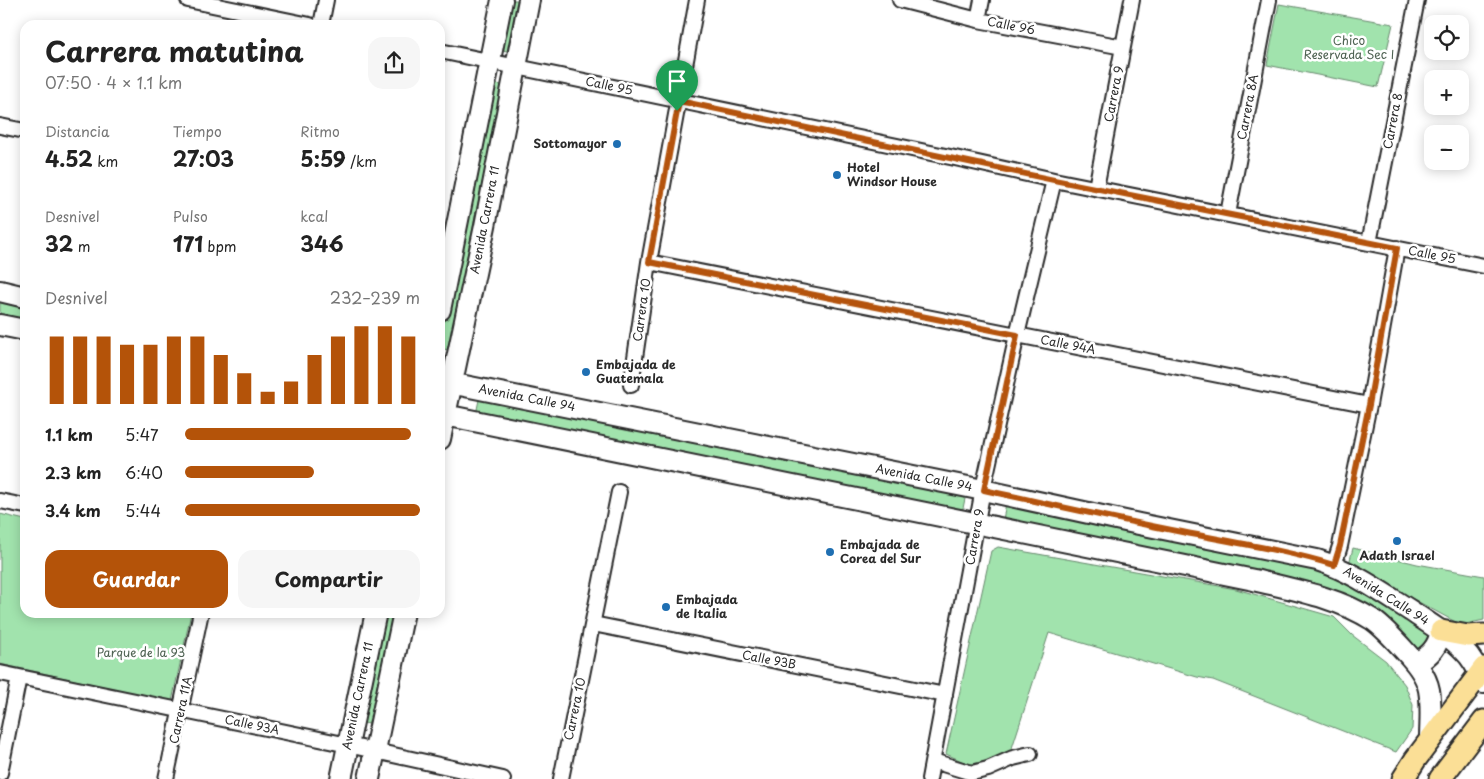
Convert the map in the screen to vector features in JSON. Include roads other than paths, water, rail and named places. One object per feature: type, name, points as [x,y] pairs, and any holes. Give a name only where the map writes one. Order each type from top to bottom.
[{"type":"main road","points":[[445,285],[502,0]]},
{"type":"main road","name":"Avenida Carrera 11","points":[[446,382],[516,67],[529,0]]},
{"type":"main road","points":[[0,292],[20,295]]},
{"type":"main road","points":[[0,325],[20,329]]},
{"type":"main road","name":"Avenida Calle 94","points":[[446,382],[984,490],[1317,560],[1334,565],[1375,587],[1441,631],[1462,648],[1483,675]]},
{"type":"main road","points":[[445,414],[1254,580],[1317,595],[1352,608],[1374,621],[1416,663],[1429,689],[1431,701],[1430,740]]},
{"type":"main road","name":"Avenida Carrera 11","points":[[341,779],[375,618]]},
{"type":"main road","points":[[369,779],[403,618]]},
{"type":"main road","points":[[1416,663],[1424,660],[1436,647],[1441,631],[1468,636],[1484,635]]},
{"type":"main road","points":[[1403,779],[1430,740],[1483,675]]},
{"type":"main road","points":[[1440,779],[1484,722]]},
{"type":"street","points":[[188,0],[286,20]]},
{"type":"street","points":[[322,20],[326,0]]},
{"type":"street","name":"Carrera 10","points":[[632,385],[649,262],[697,0]]},
{"type":"street","name":"Calle 96","points":[[900,0],[978,20],[1123,47]]},
{"type":"street","points":[[978,20],[982,0]]},
{"type":"street","name":"Carrera 9","points":[[1096,188],[1132,0]]},
{"type":"street","name":"Carrera 8A","points":[[1228,214],[1269,0]]},
{"type":"street","name":"Carrera 8","points":[[1369,243],[1417,0]]},
{"type":"street","name":"Calle 95","points":[[445,52],[1054,180],[1484,266]]},
{"type":"street","points":[[0,126],[20,131]]},
{"type":"street","name":"Carrera 9","points":[[929,779],[984,490],[1017,335],[1054,180]]},
{"type":"street","points":[[1334,565],[1340,546],[1369,405],[1397,248]]},
{"type":"street","name":"Calle 94A","points":[[649,262],[1369,405]]},
{"type":"street","name":"Carrera 10","points":[[561,779],[619,492]]},
{"type":"street","points":[[0,501],[20,505]]},
{"type":"street","name":"Carrera 11A","points":[[166,779],[200,618]]},
{"type":"street","name":"Calle 93B","points":[[593,624],[946,695]]},
{"type":"street","name":"Calle 93A","points":[[0,673],[503,779]]},
{"type":"street","points":[[0,773],[19,677]]},
{"type":"street","points":[[933,761],[972,774],[1013,758],[1030,754]]},
{"type":"place","name":"Sottomayor","points":[[617,144]]},
{"type":"place","name":"Hotel Windsor House","points":[[837,175]]},
{"type":"place","name":"Embajada de Guatemala","points":[[586,372]]},
{"type":"place","name":"Adath Israel","points":[[1397,541]]},
{"type":"place","name":"Embajada de Corea del Sur","points":[[830,552]]},
{"type":"place","name":"Embajada de Italia","points":[[666,607]]},
{"type":"park label","name":"Chico Reservada Sec I","points":[[1349,48]]},
{"type":"park label","name":"Parque de la 93","points":[[141,653]]}]
